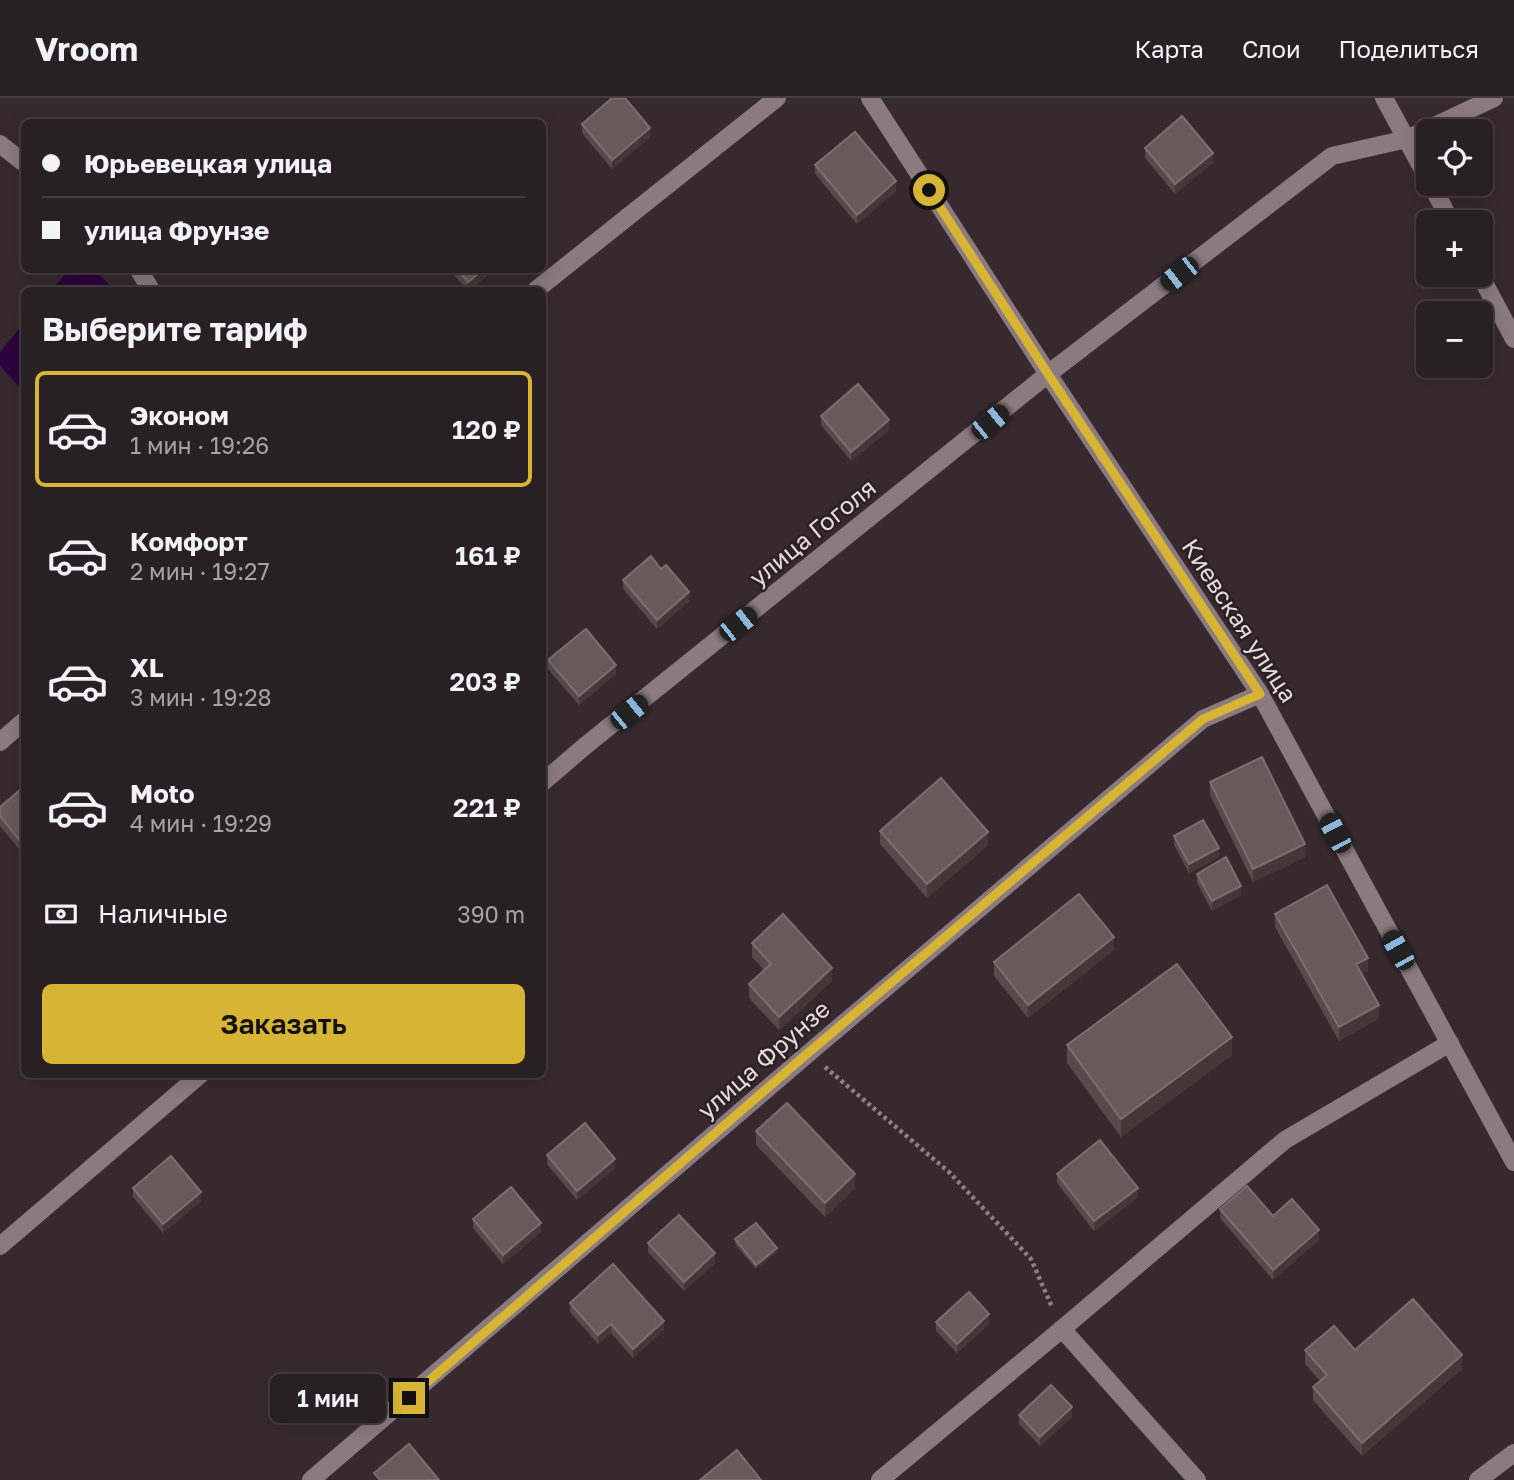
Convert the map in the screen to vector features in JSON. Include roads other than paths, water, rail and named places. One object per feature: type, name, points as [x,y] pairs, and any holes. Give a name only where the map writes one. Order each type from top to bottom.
[{"type":"street","points":[[540,287],[777,98]]},
{"type":"street","name":"Киевская улица","points":[[870,98],[1048,374],[1260,694],[1514,1162]]},
{"type":"street","points":[[1384,98],[1416,156]]},
{"type":"street","name":"улица Гоголя","points":[[546,780],[1048,374],[1332,156],[1407,139],[1494,98]]},
{"type":"street","points":[[0,144],[21,161]]},
{"type":"street","points":[[1486,287],[1514,339]]},
{"type":"street","name":"улица Фрунзе","points":[[312,1480],[808,1053],[1203,719],[1260,694]]},
{"type":"street","points":[[0,743],[21,724]]},
{"type":"street","points":[[880,1480],[1285,1140],[1450,1043]]},
{"type":"street","points":[[0,1246],[196,1078]]},
{"type":"street","points":[[1062,1329],[1197,1480]]},
{"type":"street","points":[[1478,1480],[1514,1453]]}]
